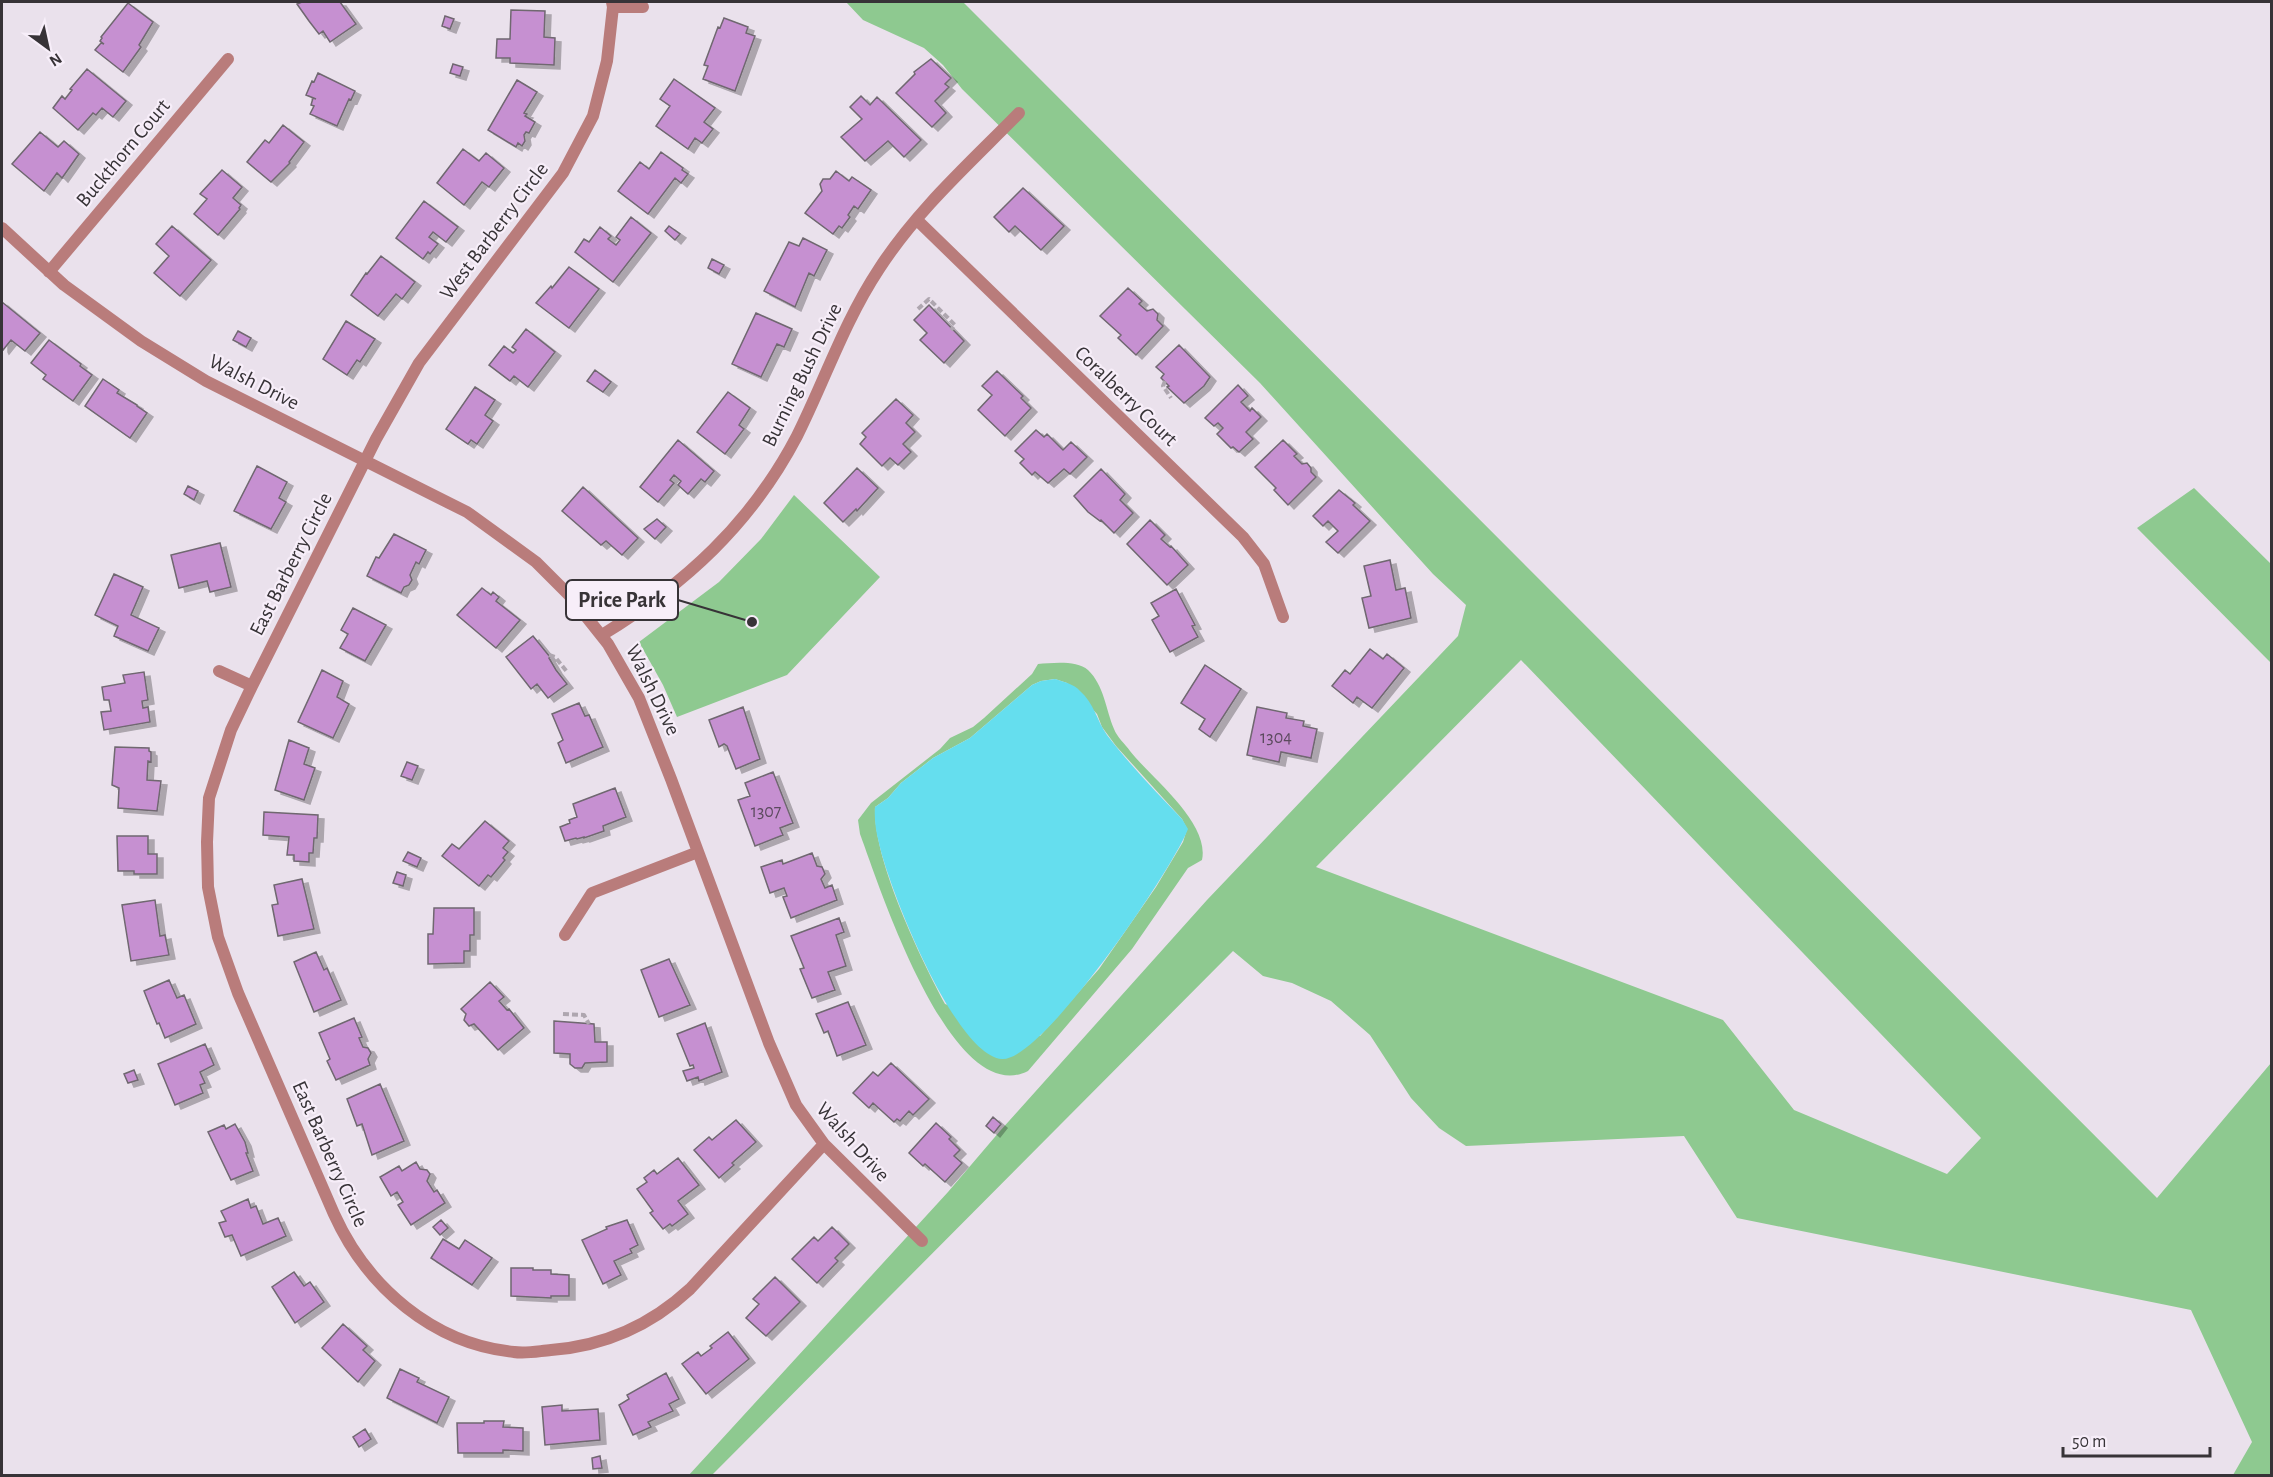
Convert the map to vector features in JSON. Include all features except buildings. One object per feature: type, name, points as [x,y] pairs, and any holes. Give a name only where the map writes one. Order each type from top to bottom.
[{"type":"street","name":"West Barberry Circle","points":[[365,461],[419,363],[562,173],[593,116],[607,62],[613,4],[643,7]]},
{"type":"street","name":"Buckthorn Court","points":[[49,272],[228,59]]},
{"type":"street","name":"Burning Bush Drive","points":[[602,635],[664,594],[718,546],[764,492],[796,436],[848,321],[879,268],[916,220],[1019,113]]},
{"type":"street","name":"Coralberry Court","points":[[916,220],[1243,537],[1264,564],[1283,617]]},
{"type":"street","name":"Walsh Drive","points":[[2,228],[49,272],[126,331],[206,381],[467,512],[514,544],[547,571],[602,635],[639,698],[777,1065],[796,1106],[824,1144],[922,1241]]},
{"type":"street","name":"East Barberry Circle","points":[[365,461],[228,738],[209,798],[207,842],[208,887],[218,937],[238,993],[338,1224],[364,1265],[382,1288],[407,1310],[456,1337],[516,1353],[577,1347],[601,1342],[624,1333],[675,1303],[824,1144]]},
{"type":"street","points":[[219,671],[252,686]]},
{"type":"street","points":[[564,934],[592,893],[698,852]]},
{"type":"path","points":[[918,309],[929,299],[955,325],[951,330]]},
{"type":"path","points":[[1165,381],[1163,386],[1171,398]]},
{"type":"path","points":[[549,655],[555,657],[568,673]]},
{"type":"path","points":[[563,1014],[584,1015],[589,1024]]},
{"type":"green space","points":[[846,2],[963,2],[2157,1198],[2271,1063],[2271,1475],[2233,1475],[2252,1442],[2191,1310],[1737,1218],[1684,1136],[1466,1146],[1439,1128],[1411,1098],[1370,1035],[1331,1001],[1292,983],[1263,976],[1233,951],[712,1475],[688,1476],[948,1192],[1207,900],[1458,636],[1466,605],[1433,574],[1260,383],[962,89],[943,65],[924,48],[863,20]],"holes":[[[1521,660],[1981,1138],[1947,1174],[1794,1110],[1723,1020],[1316,867]]]},
{"type":"green space","points":[[2194,488],[2271,564],[2271,663],[2137,528]]},
{"type":"green space","points":[[794,495],[880,577],[787,675],[677,717],[663,685],[639,642],[719,582],[761,539]]},
{"type":"green space","points":[[1071,663],[1088,670],[1098,683],[1117,735],[1139,762],[1177,801],[1197,831],[1202,846],[1202,860],[1188,868],[1132,949],[1028,1071],[999,1074],[972,1058],[946,1027],[922,986],[883,898],[860,834],[858,820],[871,803],[940,749],[950,738],[973,727],[1032,674],[1038,664]],"holes":[[[1055,679],[1067,683],[1097,714],[1102,727],[1116,746],[1182,819],[1187,829],[1183,842],[1156,887],[1099,969],[1040,1036],[945,1004],[911,935],[890,880],[876,829],[875,807],[933,758],[970,738],[1032,685]]]},
{"type":"water","points":[[1055,679],[1075,687],[1085,696],[1107,735],[1182,819],[1188,829],[1133,920],[1074,998],[1046,1030],[1021,1052],[1002,1059],[984,1051],[964,1030],[926,966],[909,929],[885,865],[876,830],[875,807],[933,758],[970,738],[1032,685]]},
{"type":"place","name":"Price Park","points":[[752,622]]}]
